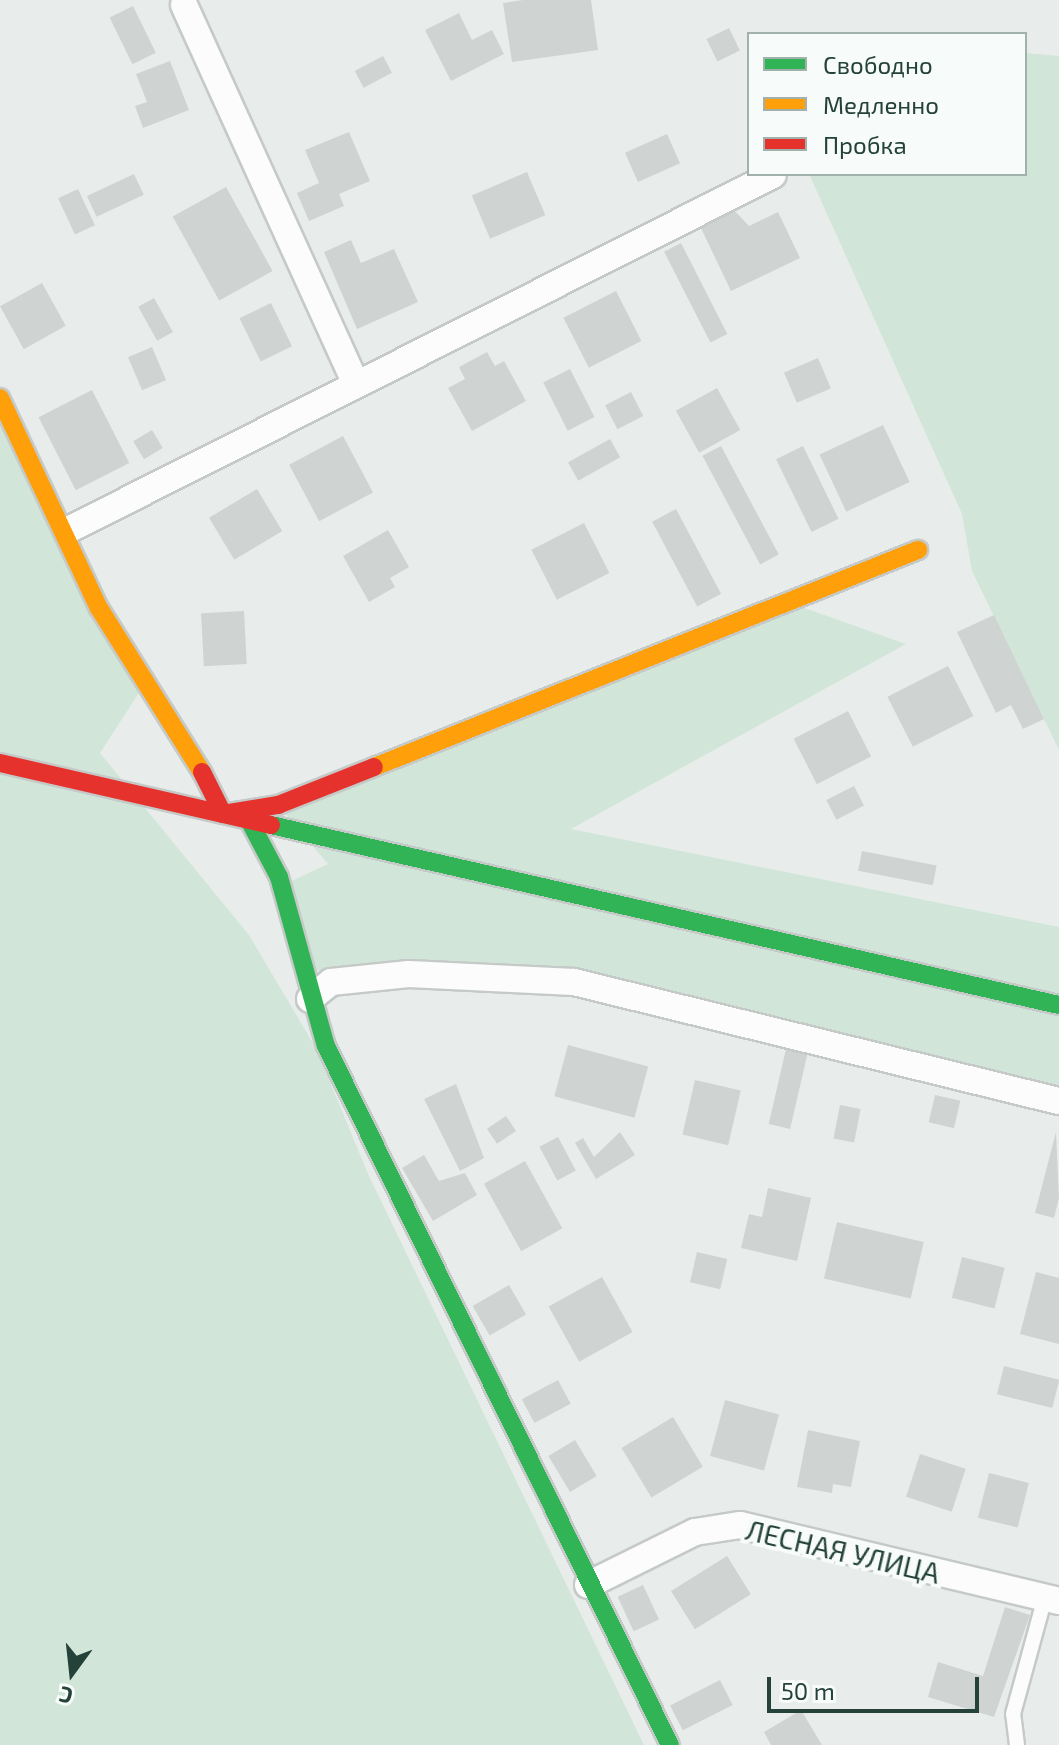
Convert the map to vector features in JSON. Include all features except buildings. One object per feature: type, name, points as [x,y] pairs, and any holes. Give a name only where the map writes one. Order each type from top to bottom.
[{"type":"street","points":[[184,5],[355,382]]},
{"type":"street","points":[[68,530],[355,382],[771,176]]},
{"type":"street","points":[[0,398],[68,530],[99,608],[223,814]]},
{"type":"street","points":[[223,814],[278,805],[918,550]]},
{"type":"street","points":[[0,763],[1059,1005]]},
{"type":"street","points":[[250,822],[279,877],[310,999],[326,1046],[514,1419],[588,1585],[670,1745]]},
{"type":"street","points":[[310,999],[331,982],[409,974],[574,982],[1059,1101]]},
{"type":"street","name":"ЛЕСНАЯ УЛИЦА","points":[[588,1585],[695,1532],[740,1525],[1052,1599]]},
{"type":"lane","points":[[1017,1745],[1013,1714],[1052,1599]]},
{"type":"green space","points":[[1027,53],[1059,56],[1059,750],[972,571],[962,514],[810,176],[1027,176]]},
{"type":"green space","points":[[0,398],[144,685],[100,753],[249,935],[317,1050],[368,1174],[644,1745],[0,1745]]},
{"type":"green space","points":[[796,605],[906,644],[571,829],[1059,927],[1059,1096],[658,1001],[581,969],[480,962],[309,971],[287,883],[328,864],[278,805]]},
{"type":"traffic: fast","points":[[250,822],[279,877],[326,1046],[670,1745]]},
{"type":"traffic: fast","points":[[271,825],[1059,1005]]},
{"type":"traffic: slow","points":[[0,398],[99,608],[202,772]]},
{"type":"traffic: slow","points":[[374,767],[918,550]]},
{"type":"traffic: jam","points":[[0,763],[271,825]]},
{"type":"traffic: jam","points":[[202,772],[223,814],[278,805],[374,767]]}]
